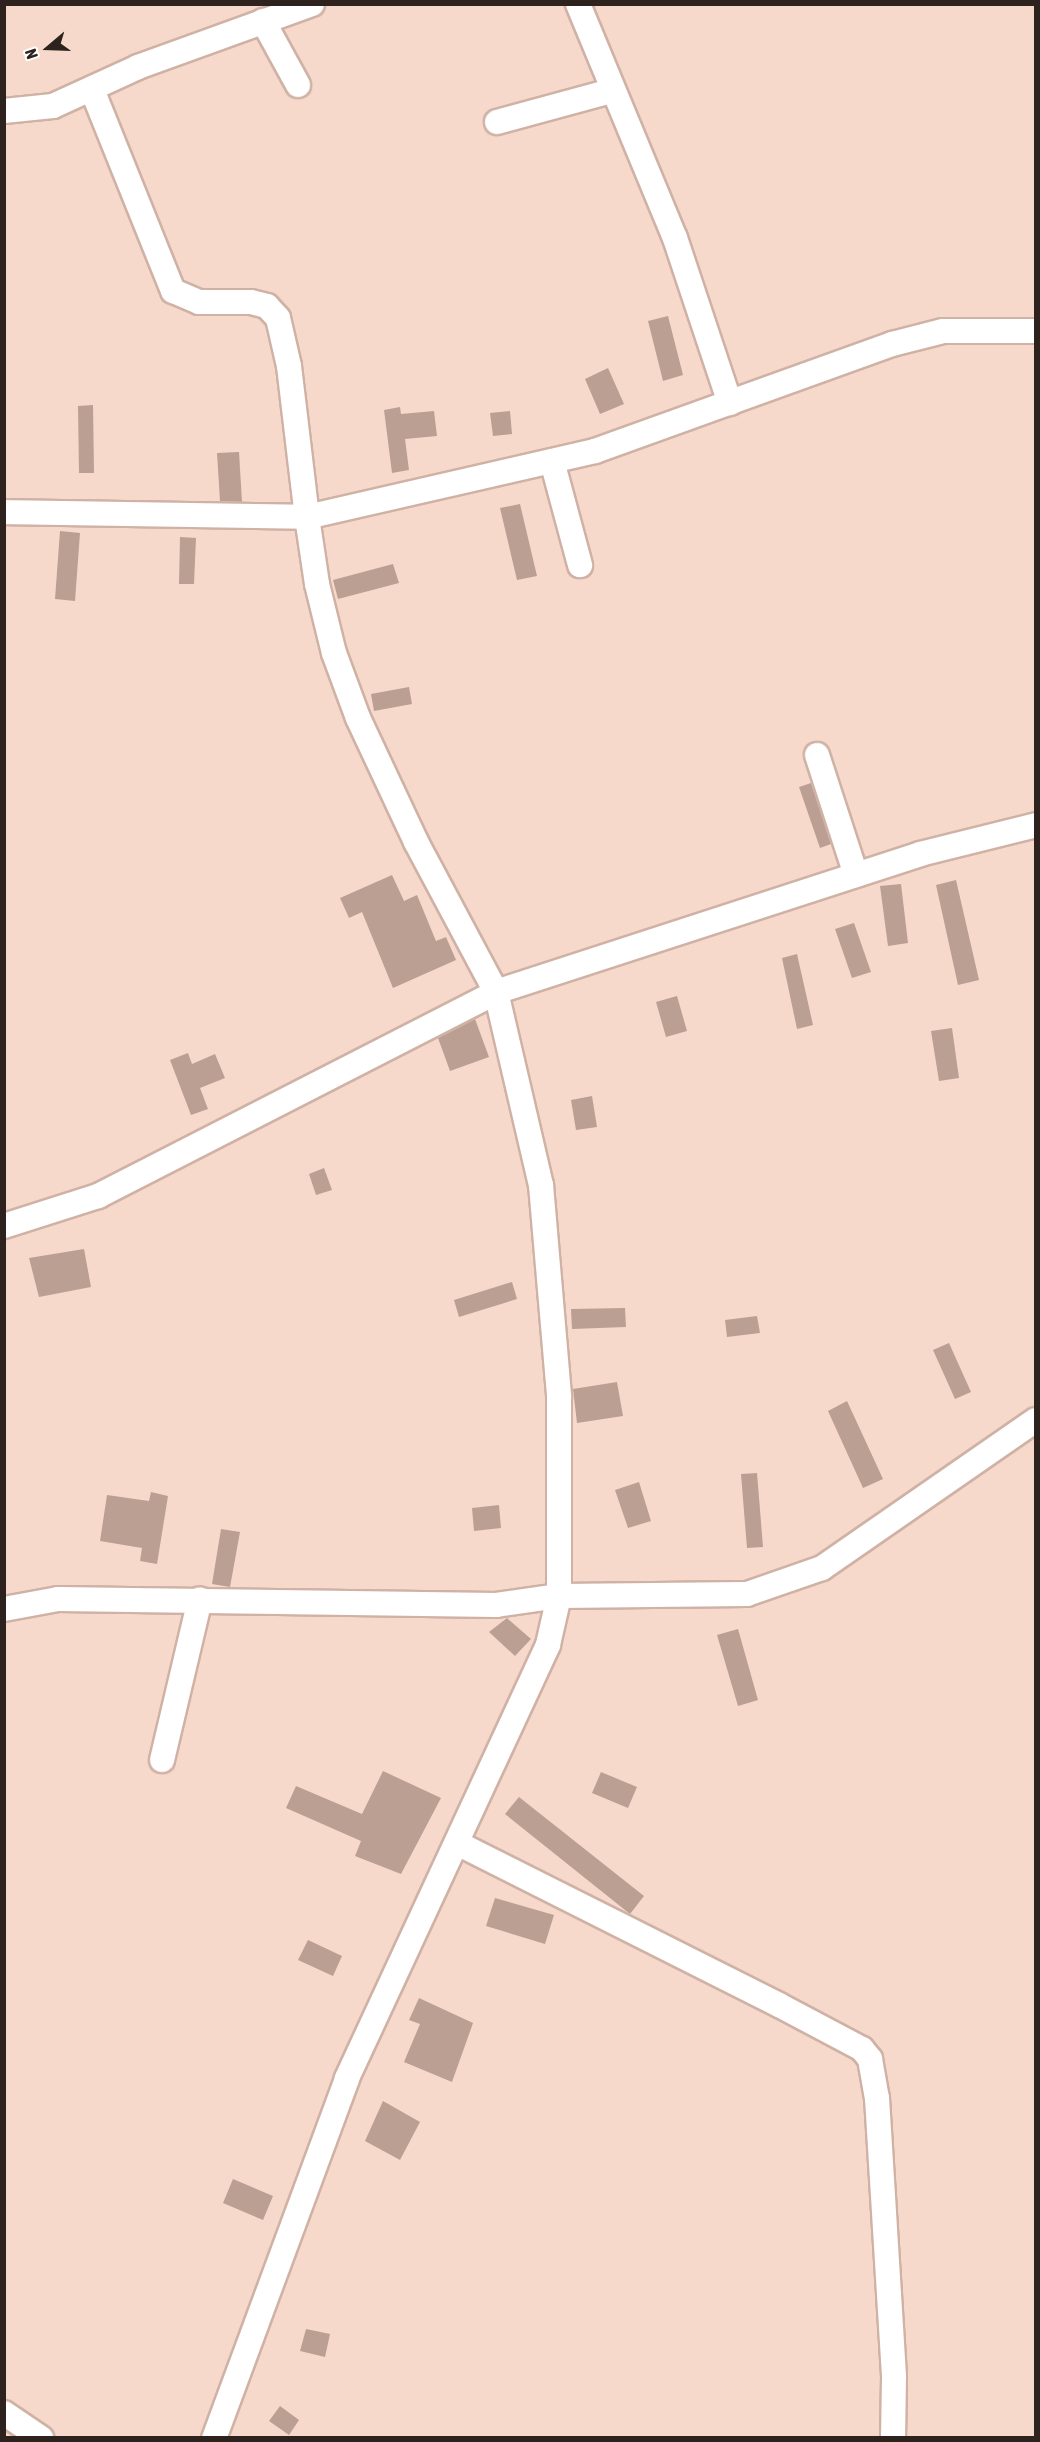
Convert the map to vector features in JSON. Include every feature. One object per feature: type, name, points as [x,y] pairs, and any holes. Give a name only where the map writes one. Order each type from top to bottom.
[{"type":"street","points":[[4,111],[53,106],[138,68],[312,4]]},
{"type":"street","points":[[578,4],[611,91],[675,238],[730,403]]},
{"type":"street","points":[[263,21],[298,85]]},
{"type":"street","points":[[92,90],[173,291],[199,302],[250,302],[267,306],[278,318],[289,366],[316,584],[358,718],[416,842],[496,992],[541,1185],[559,1396],[559,1596],[548,1645],[459,1844],[347,2079],[214,2438]]},
{"type":"street","points":[[497,122],[611,91]]},
{"type":"street","points":[[4,512],[307,517],[552,461],[633,439],[892,344],[943,331],[1035,331]]},
{"type":"street","points":[[552,461],[580,565]]},
{"type":"street","points":[[817,755],[856,875]]},
{"type":"street","points":[[4,1227],[98,1196],[496,992],[856,875],[1035,825]]},
{"type":"street","points":[[4,1609],[58,1599],[200,1599],[496,1605],[559,1596],[747,1593],[822,1568],[1035,1420]]},
{"type":"street","points":[[162,1760],[200,1599]]},
{"type":"street","points":[[459,1844],[779,2004],[862,2049],[870,2060],[878,2098],[894,2377],[893,2438]]},
{"type":"street","points":[[4,2413],[41,2438]]},
{"type":"building","points":[[668,316],[683,375],[663,381],[648,321]]},
{"type":"building","points":[[608,368],[624,404],[600,414],[585,379]]},
{"type":"building","points":[[93,405],[94,473],[79,473],[78,406]]},
{"type":"building","points":[[400,407],[401,414],[434,411],[437,436],[405,439],[409,470],[392,473],[384,410]]},
{"type":"building","points":[[510,411],[512,434],[493,436],[490,413]]},
{"type":"building","points":[[239,452],[242,502],[220,501],[217,453]]},
{"type":"building","points":[[520,504],[537,576],[517,580],[500,508]]},
{"type":"building","points":[[60,531],[80,533],[75,601],[55,599]]},
{"type":"building","points":[[180,537],[196,538],[194,584],[179,584]]},
{"type":"building","points":[[393,564],[399,583],[338,599],[333,580]]},
{"type":"building","points":[[409,687],[412,704],[374,711],[371,694]]},
{"type":"building","points":[[811,783],[831,844],[820,848],[799,787]]},
{"type":"building","points":[[392,875],[404,901],[417,895],[436,941],[446,937],[456,960],[393,988],[362,912],[349,918],[340,898]]},
{"type":"building","points":[[956,880],[979,980],[958,985],[936,885]]},
{"type":"building","points":[[901,884],[908,943],[888,946],[880,886]]},
{"type":"building","points":[[854,923],[871,972],[852,978],[835,929]]},
{"type":"building","points":[[797,954],[813,1025],[797,1029],[782,958]]},
{"type":"building","points":[[677,996],[687,1031],[666,1037],[656,1002]]},
{"type":"building","points":[[475,1019],[489,1057],[450,1071],[438,1038]]},
{"type":"building","points":[[952,1028],[959,1078],[939,1081],[931,1031]]},
{"type":"building","points":[[188,1053],[192,1064],[215,1054],[225,1078],[200,1088],[208,1109],[191,1115],[170,1060]]},
{"type":"building","points":[[592,1096],[597,1127],[576,1130],[571,1100]]},
{"type":"building","points":[[324,1168],[332,1190],[316,1195],[309,1174]]},
{"type":"building","points":[[84,1249],[91,1287],[39,1297],[29,1258]]},
{"type":"building","points":[[512,1282],[517,1299],[459,1317],[454,1300]]},
{"type":"building","points":[[625,1308],[626,1327],[572,1329],[571,1309]]},
{"type":"building","points":[[757,1316],[760,1333],[727,1337],[725,1320]]},
{"type":"building","points":[[949,1343],[971,1392],[955,1399],[933,1350]]},
{"type":"building","points":[[617,1382],[623,1416],[577,1423],[573,1389]]},
{"type":"building","points":[[847,1401],[883,1479],[863,1488],[828,1411]]},
{"type":"building","points":[[757,1473],[763,1547],[747,1548],[741,1474]]},
{"type":"building","points":[[639,1482],[651,1521],[628,1528],[615,1490]]},
{"type":"building","points":[[151,1492],[168,1496],[157,1564],[140,1561],[142,1548],[100,1541],[107,1495],[149,1501]]},
{"type":"building","points":[[499,1505],[501,1528],[474,1531],[472,1508]]},
{"type":"building","points":[[221,1529],[240,1532],[230,1587],[212,1584]]},
{"type":"building","points":[[507,1618],[531,1639],[515,1656],[489,1632]]},
{"type":"building","points":[[738,1629],[758,1700],[738,1706],[717,1635]]},
{"type":"building","points":[[383,1771],[441,1798],[401,1874],[355,1856],[361,1841],[286,1808],[296,1786],[362,1814]]},
{"type":"building","points":[[601,1772],[637,1787],[628,1808],[592,1793]]},
{"type":"building","points":[[519,1797],[644,1896],[630,1914],[505,1814]]},
{"type":"building","points":[[495,1898],[554,1915],[545,1944],[486,1926]]},
{"type":"building","points":[[308,1940],[342,1956],[333,1976],[298,1960]]},
{"type":"building","points":[[419,1998],[473,2023],[452,2082],[404,2062],[420,2024],[409,2020]]},
{"type":"building","points":[[383,2101],[420,2122],[400,2160],[365,2141]]},
{"type":"building","points":[[233,2179],[273,2196],[263,2220],[223,2203]]},
{"type":"building","points":[[306,2329],[330,2334],[325,2357],[300,2351]]},
{"type":"building","points":[[280,2406],[299,2420],[289,2435],[269,2421]]}]
